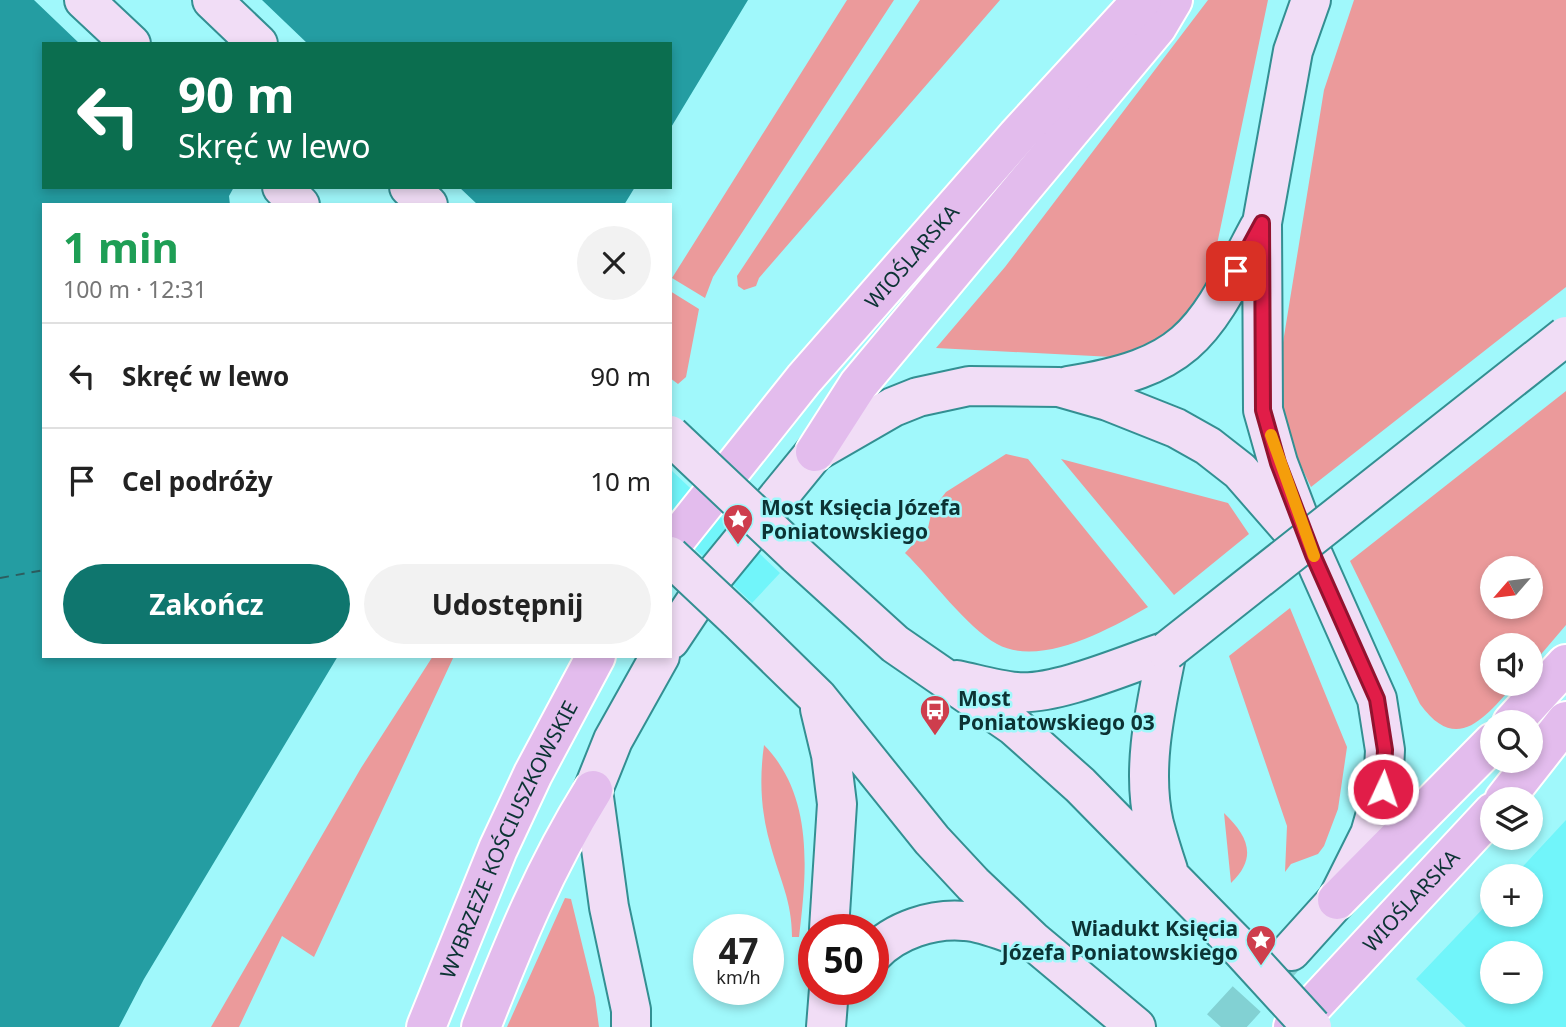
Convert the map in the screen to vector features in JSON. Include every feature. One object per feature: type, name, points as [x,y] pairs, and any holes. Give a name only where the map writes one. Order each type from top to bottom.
[{"type":"main road","points":[[85,0],[129,42]]},
{"type":"main road","points":[[212,0],[256,42]]},
{"type":"main road","name":"WIOŚLARSKA","points":[[680,534],[804,379],[1017,136],[1142,0]]},
{"type":"main road","points":[[672,637],[708,583],[815,452],[858,386],[1157,27],[1172,0]]},
{"type":"main road","points":[[1311,0],[1293,51],[1262,223],[1263,410],[1278,463],[1313,555],[1377,699],[1385,750],[1383,789],[1370,834],[1337,900]]},
{"type":"main road","points":[[284,189],[298,203]]},
{"type":"main road","points":[[411,189],[426,203]]},
{"type":"main road","points":[[815,452],[893,407],[918,397],[969,386],[1059,387],[1123,375],[1155,364],[1180,349],[1205,325],[1262,223]]},
{"type":"main road","points":[[940,677],[1018,693],[1073,683],[1167,651],[1566,337]]},
{"type":"main road","points":[[1059,387],[1146,414],[1208,446],[1240,471],[1313,555]]},
{"type":"main road","points":[[672,437],[856,612],[940,677],[1014,726],[1080,785],[1169,873],[1312,1027]]},
{"type":"main road","points":[[672,558],[817,696],[932,840],[1032,940],[1136,1027]]},
{"type":"main road","points":[[1167,651],[1151,747],[1149,782],[1153,822],[1169,873]]},
{"type":"main road","name":"WYBRZEŻE KOŚCIUSZKOWSKIE","points":[[426,1027],[504,836],[533,774],[595,658]]},
{"type":"main road","points":[[481,1027],[533,896],[560,842],[593,790],[613,740],[659,658]]},
{"type":"main road","points":[[1524,710],[1566,664]]},
{"type":"main road","points":[[817,696],[837,794],[829,914]]},
{"type":"main road","points":[[1514,787],[1566,721]]},
{"type":"main road","points":[[1291,951],[1337,900],[1480,755]]},
{"type":"main road","points":[[593,790],[608,907],[635,1021]]},
{"type":"main road","name":"WIOŚLARSKA","points":[[1293,1027],[1480,826]]},
{"type":"main road","points":[[889,942],[906,930],[933,922],[966,921],[1032,940]]},
{"type":"shaded area","points":[[0,0],[748,0],[672,126],[672,42],[42,42],[42,189],[233,189],[229,196],[230,203],[42,203],[42,658],[337,658],[144,979],[119,1027],[0,1027]]},
{"type":"shaded area","points":[[847,0],[894,0],[713,277],[705,298],[672,278]]},
{"type":"shaded area","points":[[920,0],[1000,0],[759,278],[756,286],[744,290],[738,286],[737,276]]},
{"type":"shaded area","points":[[1208,0],[1268,0],[1210,278],[1184,322],[1153,345],[1113,357],[936,348],[1005,267]]},
{"type":"shaded area","points":[[1354,0],[1566,0],[1566,287],[1311,487],[1283,411],[1280,361],[1324,90]]},
{"type":"shaded area","points":[[279,189],[634,189],[625,203],[266,203]]},
{"type":"shaded area","points":[[672,292],[699,309],[686,377],[678,384],[672,380]]},
{"type":"shaded area","points":[[1566,391],[1566,625],[1543,652],[1543,633],[1480,633],[1480,696],[1504,696],[1491,710],[1480,710],[1480,720],[1470,726],[1458,729],[1446,727],[1433,719],[1420,704],[1350,561]]},
{"type":"shaded area","points":[[1006,454],[1028,459],[1148,607],[1095,635],[1054,649],[1033,651],[1014,650],[997,644],[973,626],[950,602],[905,553],[928,528],[932,510],[946,492]]},
{"type":"shaded area","points":[[1061,459],[1228,503],[1249,534],[1174,595]]},
{"type":"shaded area","points":[[672,471],[780,573],[752,603],[672,527]]},
{"type":"shaded area","points":[[1290,608],[1347,747],[1338,809],[1324,846],[1318,854],[1291,864],[1285,872],[1287,826],[1229,656]]},
{"type":"shaded area","points":[[432,658],[453,658],[314,957],[282,936],[239,1027],[211,1027],[361,768]]},
{"type":"shaded area","points":[[764,745],[780,765],[792,787],[799,811],[805,861],[801,914],[798,914],[798,937],[792,937],[788,901],[765,822],[762,771]]},
{"type":"shaded area","points":[[1224,813],[1239,830],[1247,847],[1245,864],[1231,883]]},
{"type":"shaded area","points":[[1566,820],[1566,1027],[1466,1027],[1416,979],[1480,912],[1480,927],[1543,927],[1543,864],[1525,864],[1538,850],[1543,850],[1543,845]]},
{"type":"shaded area","points":[[565,898],[571,899],[595,997],[599,1027],[507,1027]]},
{"type":"pier","points":[[34,0],[262,0],[306,42],[78,42]]},
{"type":"pier","points":[[274,189],[461,189],[476,203],[262,203]]},
{"type":"ferry route","points":[[0,578],[42,570]]},
{"type":"tunnel","points":[[1221,1027],[1288,954]]},
{"type":"slow traffic","points":[[1271,435],[1278,463],[1314,556]]},
{"type":"place","name":"Most Księcia Józefa Poniatowskiego","points":[[738,546]]},
{"type":"place","name":"Most Poniatowskiego 03","points":[[935,737]]},
{"type":"place","name":"Wiadukt Księcia Józefa Poniatowskiego","points":[[1261,967]]},
{"type":"route","points":[[1236,271],[1262,223],[1260,340],[1263,410],[1278,463],[1313,555],[1377,699],[1385,750],[1383,789]]}]
